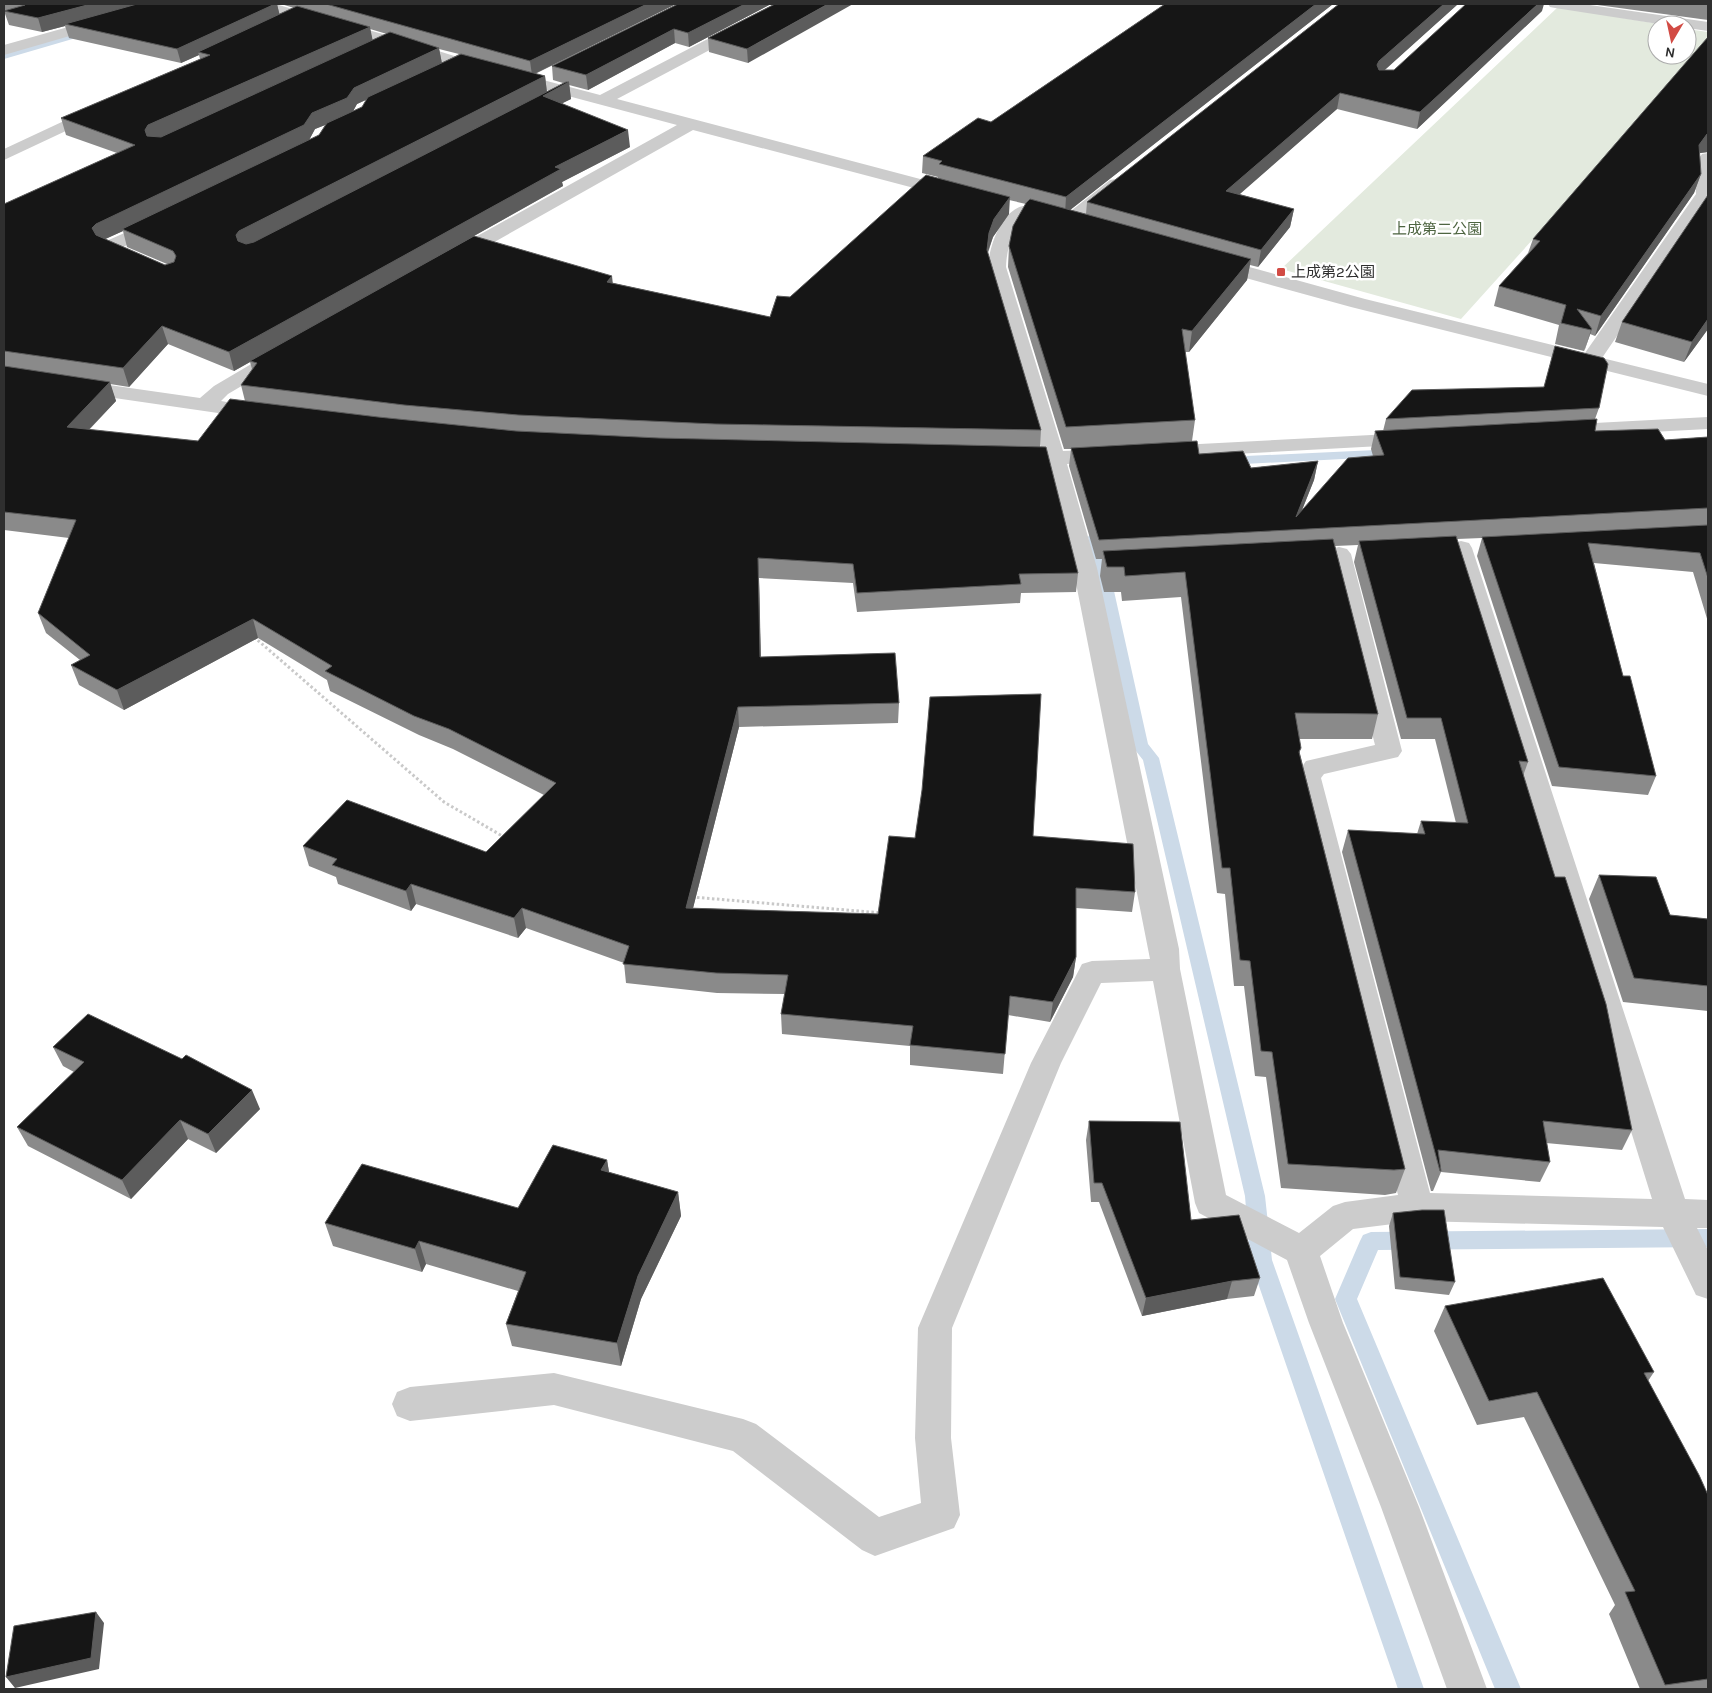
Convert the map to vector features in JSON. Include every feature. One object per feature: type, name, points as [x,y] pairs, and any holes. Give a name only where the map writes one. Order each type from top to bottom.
[{"type":"street","points":[[4,50],[165,4]]},
{"type":"street","points":[[259,4],[566,92],[966,196]]},
{"type":"street","points":[[601,101],[786,4]]},
{"type":"street","points":[[1555,4],[1708,27]]},
{"type":"street","points":[[281,23],[299,15]]},
{"type":"street","points":[[374,49],[392,41]]},
{"type":"street","points":[[443,71],[461,63]]},
{"type":"street","points":[[534,82],[552,74]]},
{"type":"street","points":[[548,100],[566,92]]},
{"type":"street","points":[[4,155],[111,104]]},
{"type":"street","points":[[441,265],[691,124]]},
{"type":"street","points":[[1590,361],[1705,194],[1703,165],[1708,158]]},
{"type":"street","points":[[1130,174],[1037,215],[1002,238],[997,251],[997,267],[1060,458],[1064,489],[1094,568],[1164,950],[1165,969],[1211,1203],[1290,1245],[1326,1322],[1400,1507],[1468,1689]]},
{"type":"street","points":[[1037,215],[1087,228]]},
{"type":"street","points":[[153,267],[108,247],[169,218]]},
{"type":"street","points":[[1199,259],[1358,303],[1708,390]]},
{"type":"street","points":[[204,406],[228,385],[295,347]]},
{"type":"street","points":[[4,376],[204,406],[278,415]]},
{"type":"street","points":[[1539,432],[1708,423]]},
{"type":"street","points":[[993,456],[1060,458],[1430,438]]},
{"type":"street","points":[[1462,548],[1682,1232],[1708,1284]]},
{"type":"street","points":[[1339,554],[1389,751],[1314,767],[1308,777],[1417,1207]]},
{"type":"street","points":[[410,1404],[554,1389],[742,1436],[875,1537],[941,1515],[932,1438],[934,1328],[1046,1063],[1092,972],[1165,969]]},
{"type":"street","points":[[1290,1245],[1345,1216],[1417,1207],[1682,1232],[1708,1214]]},
{"type":"path","points":[[250,634],[444,802],[508,839]]},
{"type":"path","points":[[690,896],[884,913]]},
{"type":"green space","name":"上成第二公園","points":[[1558,7],[1647,22],[1647,65],[1690,65],[1461,319],[1281,269]]},
{"type":"green space","name":"上成第二公園","points":[[1697,30],[1708,32],[1708,45],[1697,57]]},
{"type":"building","points":[[21,4],[91,4],[38,18],[4,11],[25,5]]},
{"type":"building","points":[[137,4],[275,4],[177,49],[65,24]]},
{"type":"building","points":[[326,4],[647,4],[530,61]]},
{"type":"building","points":[[678,4],[745,4],[688,33],[674,29],[586,75],[552,66]]},
{"type":"building","points":[[775,4],[828,4],[747,49],[708,38]]},
{"type":"building","points":[[1165,4],[1316,4],[1066,197],[939,164],[942,161],[923,156],[978,118],[991,122]]},
{"type":"building","points":[[1339,4],[1444,4],[1379,61],[1377,65],[1379,70],[1394,70],[1466,4],[1538,4],[1420,112],[1340,93],[1226,191],[1294,209],[1261,250],[1087,202]]},
{"type":"building","points":[[297,6],[370,27],[148,125],[145,130],[147,136],[161,137],[390,32],[439,48],[354,88],[347,98],[312,113],[304,125],[96,224],[92,228],[96,235],[165,265],[174,262],[176,256],[173,251],[122,229],[319,135],[327,123],[362,107],[368,97],[461,54],[545,76],[239,231],[236,235],[238,241],[246,244],[254,242],[566,82],[569,82],[543,96],[628,130],[555,167],[561,169],[229,352],[162,326],[123,368],[4,351],[4,204],[135,145],[61,118],[210,55],[198,52]]},
{"type":"building","points":[[1708,37],[1708,134],[1699,145],[1701,174],[1601,316],[1577,309],[1592,329],[1561,323],[1566,305],[1499,286],[1540,241],[1533,239],[1684,65],[1697,65],[1697,50]]},
{"type":"building","points":[[926,175],[1010,197],[994,219],[989,233],[987,250],[1041,430],[715,424],[518,415],[404,405],[241,385],[257,363],[250,361],[474,236],[612,276],[607,282],[770,317],[777,296],[790,297]]},
{"type":"building","points":[[1708,195],[1708,319],[1692,342],[1622,322]]},
{"type":"building","points":[[1030,199],[1251,259],[1192,331],[1182,329],[1195,420],[1066,427],[1009,246],[1013,226]]},
{"type":"building","points":[[1555,346],[1604,358],[1608,364],[1599,408],[1386,419],[1412,390],[1544,387]]},
{"type":"building","points":[[4,366],[110,382],[67,427],[198,441],[230,399],[516,431],[659,438],[1046,447],[1078,573],[1019,574],[1021,584],[857,593],[853,564],[758,558],[760,657],[895,653],[899,703],[738,707],[686,908],[878,914],[889,836],[915,838],[922,790],[930,697],[1041,694],[1033,836],[1133,844],[1135,892],[1076,888],[1076,957],[1053,1002],[1010,996],[1005,1054],[910,1045],[913,1026],[781,1014],[788,975],[716,973],[623,964],[629,946],[522,908],[514,918],[411,884],[406,891],[332,865],[337,859],[303,846],[347,800],[486,852],[556,783],[449,729],[414,716],[325,671],[332,666],[253,619],[117,690],[71,665],[90,655],[38,613],[76,520],[4,512]]},
{"type":"building","points":[[1597,419],[1595,431],[1658,429],[1665,440],[1708,437],[1708,508],[1099,540],[1071,448],[1197,441],[1199,454],[1243,451],[1251,468],[1318,461],[1296,517],[1348,458],[1384,455],[1375,431]]},
{"type":"building","points":[[1708,525],[1708,578],[1700,553],[1588,543],[1623,676],[1630,676],[1656,776],[1559,767],[1482,537]]},
{"type":"building","points":[[1456,536],[1528,762],[1519,761],[1555,877],[1565,877],[1606,1004],[1632,1130],[1543,1121],[1550,1162],[1438,1150],[1440,1171],[1348,830],[1425,834],[1421,821],[1468,823],[1441,718],[1407,718],[1359,541]]},
{"type":"building","points":[[1333,539],[1378,714],[1295,713],[1301,748],[1299,752],[1405,1169],[1288,1164],[1272,1052],[1261,1051],[1250,961],[1240,960],[1230,868],[1222,868],[1185,572],[1125,576],[1124,567],[1107,567],[1103,551]]},
{"type":"building","points":[[1599,875],[1656,877],[1670,915],[1708,919],[1708,986],[1634,978]]},
{"type":"building","points":[[88,1014],[182,1059],[186,1055],[252,1090],[208,1134],[180,1120],[122,1180],[17,1127],[84,1062],[53,1047]]},
{"type":"building","points":[[1089,1121],[1180,1122],[1191,1220],[1239,1215],[1260,1278],[1232,1281],[1146,1298],[1102,1183],[1094,1183]]},
{"type":"building","points":[[553,1145],[607,1160],[601,1170],[678,1192],[638,1276],[617,1343],[506,1324],[526,1272],[419,1241],[415,1249],[325,1223],[362,1164],[518,1208]]},
{"type":"building","points":[[1444,1210],[1455,1282],[1400,1277],[1393,1213]]},
{"type":"building","points":[[1603,1278],[1654,1372],[1644,1373],[1708,1495],[1708,1679],[1665,1685],[1625,1592],[1635,1591],[1537,1392],[1489,1401],[1445,1306]]},
{"type":"building","points":[[96,1612],[91,1658],[6,1677],[14,1626]]},
{"type":"waterway","points":[[4,56],[90,31]]},
{"type":"waterway","points":[[1225,461],[1397,453]]},
{"type":"waterway","points":[[1095,537],[1140,746],[1151,758],[1255,1196],[1261,1260],[1411,1689]]},
{"type":"waterway","points":[[1508,1689],[1346,1299],[1371,1241],[1708,1238]]},
{"type":"place","name":"上成第2公園","points":[[1281,272]]}]
